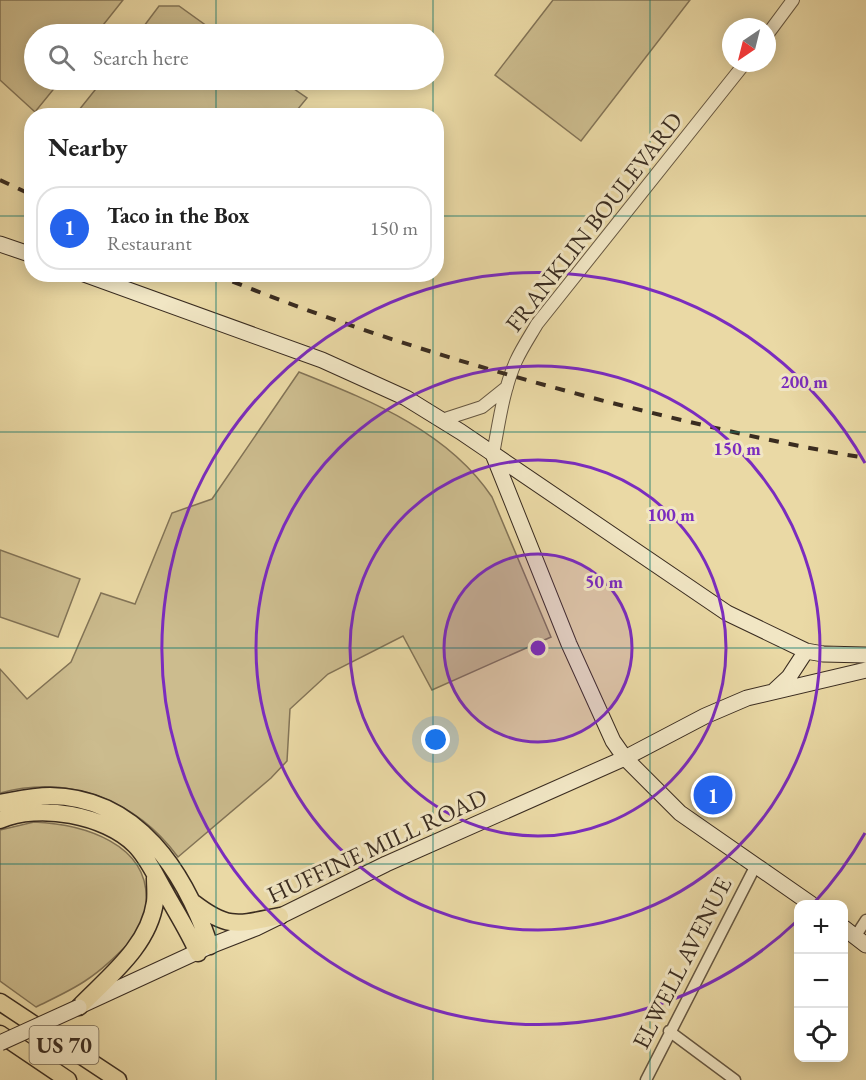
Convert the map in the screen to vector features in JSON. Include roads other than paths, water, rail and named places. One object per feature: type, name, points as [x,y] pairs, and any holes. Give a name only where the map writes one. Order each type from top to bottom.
[{"type":"highway","points":[[0,803],[51,796],[73,799],[99,806],[134,825],[167,858],[184,884],[193,903],[204,950]]},
{"type":"highway","points":[[0,820],[52,812],[80,816],[120,833],[135,845],[190,934],[204,950]]},
{"type":"highway","points":[[79,1007],[135,948],[149,926],[156,900],[154,874]]},
{"type":"highway","points":[[193,903],[209,915],[226,923],[248,922],[280,916]]},
{"type":"highway","name":"US 70","points":[[4,1003],[118,1080]]},
{"type":"highway","name":"US 70","points":[[0,1034],[68,1080]]},
{"type":"main road","points":[[0,244],[24,252]]},
{"type":"main road","points":[[106,282],[322,360],[406,398],[461,432],[727,614],[806,651],[866,656]]},
{"type":"main road","points":[[493,454],[569,645],[613,741],[625,758],[680,813],[805,900]]},
{"type":"main road","name":"HUFFINE MILL ROAD","points":[[773,691],[789,677],[806,651]]},
{"type":"main road","points":[[801,684],[816,667],[823,654]]},
{"type":"main road","name":"HUFFINE MILL ROAD","points":[[0,1043],[280,916],[386,864],[625,758],[705,716],[747,698],[866,670]]},
{"type":"street","points":[[776,23],[794,0]]},
{"type":"street","name":"FRANKLIN BOULEVARD","points":[[493,454],[507,387],[516,360],[537,324],[738,72]]},
{"type":"street","points":[[442,420],[482,407],[507,387]]},
{"type":"street","name":"ELWELL AVENUE","points":[[646,1080],[756,865]]},
{"type":"street","points":[[855,937],[866,920]]},
{"type":"street","points":[[669,1032],[735,1080]]},
{"type":"railway","points":[[0,180],[24,191]]},
{"type":"railway","points":[[235,282],[361,329],[511,376],[707,426],[866,458]]},
{"type":"place","name":"Taco in the Box","points":[[713,795]]}]
